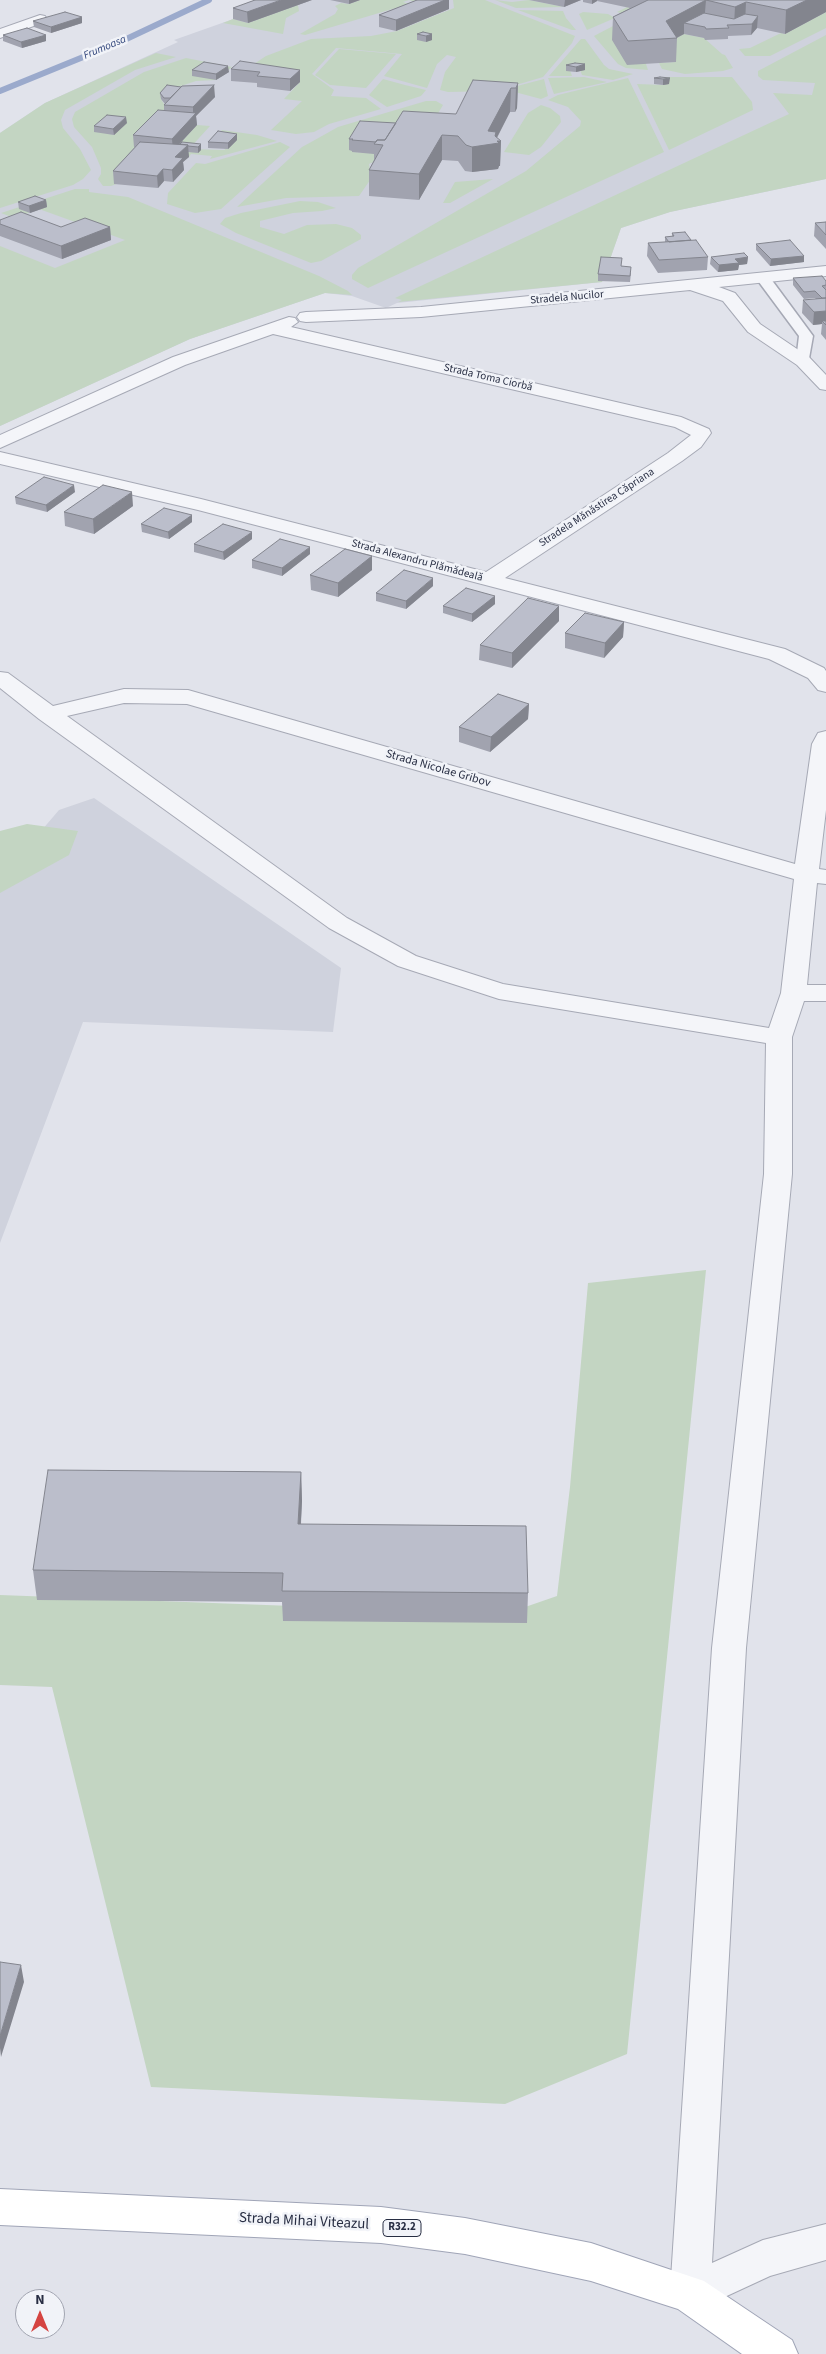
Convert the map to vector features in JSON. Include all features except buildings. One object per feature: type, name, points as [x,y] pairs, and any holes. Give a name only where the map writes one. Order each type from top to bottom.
[{"type":"main road","name":"Strada Mihai Viteazul","points":[[0,2207],[381,2226],[465,2236],[590,2262],[690,2294],[777,2354]]},
{"type":"street","points":[[0,34],[40,19]]},
{"type":"street","name":"Stradela Nucilor","points":[[306,317],[421,312],[826,271]]},
{"type":"street","points":[[688,286],[719,292],[729,298],[737,305],[754,328],[772,342],[803,361],[826,386]]},
{"type":"street","points":[[0,442],[179,361],[364,298]]},
{"type":"street","name":"Strada Toma Ciorbă","points":[[272,328],[681,423],[702,433]]},
{"type":"street","name":"Stradela Mănăstirea Căpriana","points":[[488,580],[676,457],[694,443],[702,433]]},
{"type":"street","name":"Strada Alexandru Plămădeală","points":[[0,458],[201,505],[777,654],[816,673],[826,685]]},
{"type":"street","points":[[0,678],[47,714],[338,923],[407,961],[499,991],[779,1037]]},
{"type":"street","name":"Strada Nicolae Gribov","points":[[47,714],[124,696],[188,697],[816,876]]},
{"type":"street","points":[[825,742],[816,876],[794,993],[779,1037],[778,1174],[729,1648],[690,2294],[763,2259],[826,2242]]},
{"type":"street","points":[[794,993],[826,993]]},
{"type":"lane","points":[[763,278],[806,336],[803,361]]},
{"type":"shaded area","points":[[287,0],[826,0],[826,179],[670,212],[621,228],[602,282],[397,303],[386,308],[352,296],[325,293],[190,339],[0,426],[0,133],[45,103],[178,42],[174,40]]},
{"type":"shaded area","points":[[94,798],[341,968],[333,1032],[83,1022],[0,1243],[0,879],[59,810]]},
{"type":"green space","points":[[360,0],[409,0],[403,2],[409,4],[305,35],[300,34],[335,14],[338,9],[335,6],[341,3],[349,4]]},
{"type":"green space","points":[[453,0],[485,0],[575,36],[572,43],[543,77],[496,91],[448,92],[440,90],[445,72],[456,57],[447,55],[437,64],[427,88],[384,76],[402,54],[336,48],[312,74],[334,90],[331,96],[366,98],[381,109],[329,124],[314,132],[296,134],[271,130],[302,101],[284,99],[300,82],[254,64],[266,56],[311,39],[371,36],[397,31],[454,8]]},
{"type":"green space","points":[[495,0],[512,2],[529,0],[564,7],[516,8]]},
{"type":"green space","points":[[298,5],[299,11],[286,18],[283,34],[223,23],[233,19],[248,23]]},
{"type":"green space","points":[[627,7],[663,15],[646,64],[648,70],[626,68],[618,64],[594,36],[632,16],[617,12]]},
{"type":"green space","points":[[518,10],[563,11],[576,30],[572,30]]},
{"type":"green space","points":[[583,12],[608,14],[615,18],[587,30],[579,14]]},
{"type":"green space","points":[[826,12],[826,28],[770,56],[745,56],[739,49],[750,48],[781,33],[785,34]]},
{"type":"green space","points":[[684,34],[704,38],[725,55],[733,68],[723,71],[685,74],[662,69],[659,63],[676,62],[664,44]]},
{"type":"green space","points":[[826,35],[826,179],[670,212],[621,228],[602,282],[398,302],[402,300],[395,298],[789,114],[773,93],[812,95],[815,83],[763,80],[758,76],[758,71]]},
{"type":"green space","points":[[581,39],[585,39],[609,69],[633,74],[613,80],[582,75],[580,70],[570,70],[572,76],[549,76]]},
{"type":"green space","points":[[339,49],[396,54],[366,88],[330,85],[315,75]]},
{"type":"green space","points":[[156,53],[176,57],[135,70],[65,110],[61,120],[63,128],[80,149],[91,170],[83,179],[73,185],[0,208],[0,133],[45,103]]},
{"type":"green space","points":[[186,58],[232,67],[216,80],[196,81],[181,86],[161,99],[164,104],[176,104],[173,151],[197,125],[210,126],[189,149],[225,150],[218,134],[222,130],[257,135],[277,141],[210,159],[212,156],[191,154],[189,157],[111,186],[103,186],[98,179],[101,174],[101,168],[92,147],[74,127],[72,119],[75,112],[144,72]]},
{"type":"green space","points":[[584,77],[607,82],[554,94],[548,78]]},
{"type":"green space","points":[[662,77],[732,77],[752,102],[753,110],[669,150],[637,84],[663,85]]},
{"type":"green space","points":[[628,78],[664,152],[368,288],[352,279],[352,275],[358,268],[526,171],[580,126],[581,121],[568,107],[548,100],[558,95]]},
{"type":"green space","points":[[383,79],[426,90],[421,96],[387,107],[369,95]]},
{"type":"green space","points":[[544,79],[548,96],[541,99],[511,91],[517,86]]},
{"type":"green space","points":[[426,101],[436,101],[443,105],[424,137],[353,151],[392,154],[369,164],[370,170],[375,173],[359,196],[286,198],[237,207],[302,147],[338,127]]},
{"type":"green space","points":[[541,105],[550,108],[560,116],[561,122],[541,147],[529,155],[504,152],[528,113]]},
{"type":"green space","points":[[280,142],[290,147],[221,209],[195,213],[167,204],[168,193],[196,163],[205,164]]},
{"type":"green space","points":[[493,179],[450,203],[443,203],[455,182]]},
{"type":"green space","points":[[75,189],[89,189],[89,192],[128,197],[319,276],[352,295],[325,293],[190,339],[0,426],[0,246],[55,268],[125,240],[39,209],[46,207],[19,208],[30,213],[9,216],[1,213]]},
{"type":"green space","points":[[300,201],[318,202],[336,208],[293,213],[260,221],[260,227],[284,234],[307,225],[336,224],[352,228],[361,235],[361,239],[321,261],[311,263],[236,233],[220,224],[225,218],[241,213]]},
{"type":"green space","points":[[27,824],[78,831],[69,855],[0,893],[0,831]]},
{"type":"green space","points":[[706,1270],[627,2054],[505,2104],[151,2087],[52,1687],[0,1685],[0,1595],[505,1614],[557,1596],[570,1487],[588,1283]]},
{"type":"waterway","name":"Frumoasa","points":[[0,91],[120,42],[209,0]]}]
